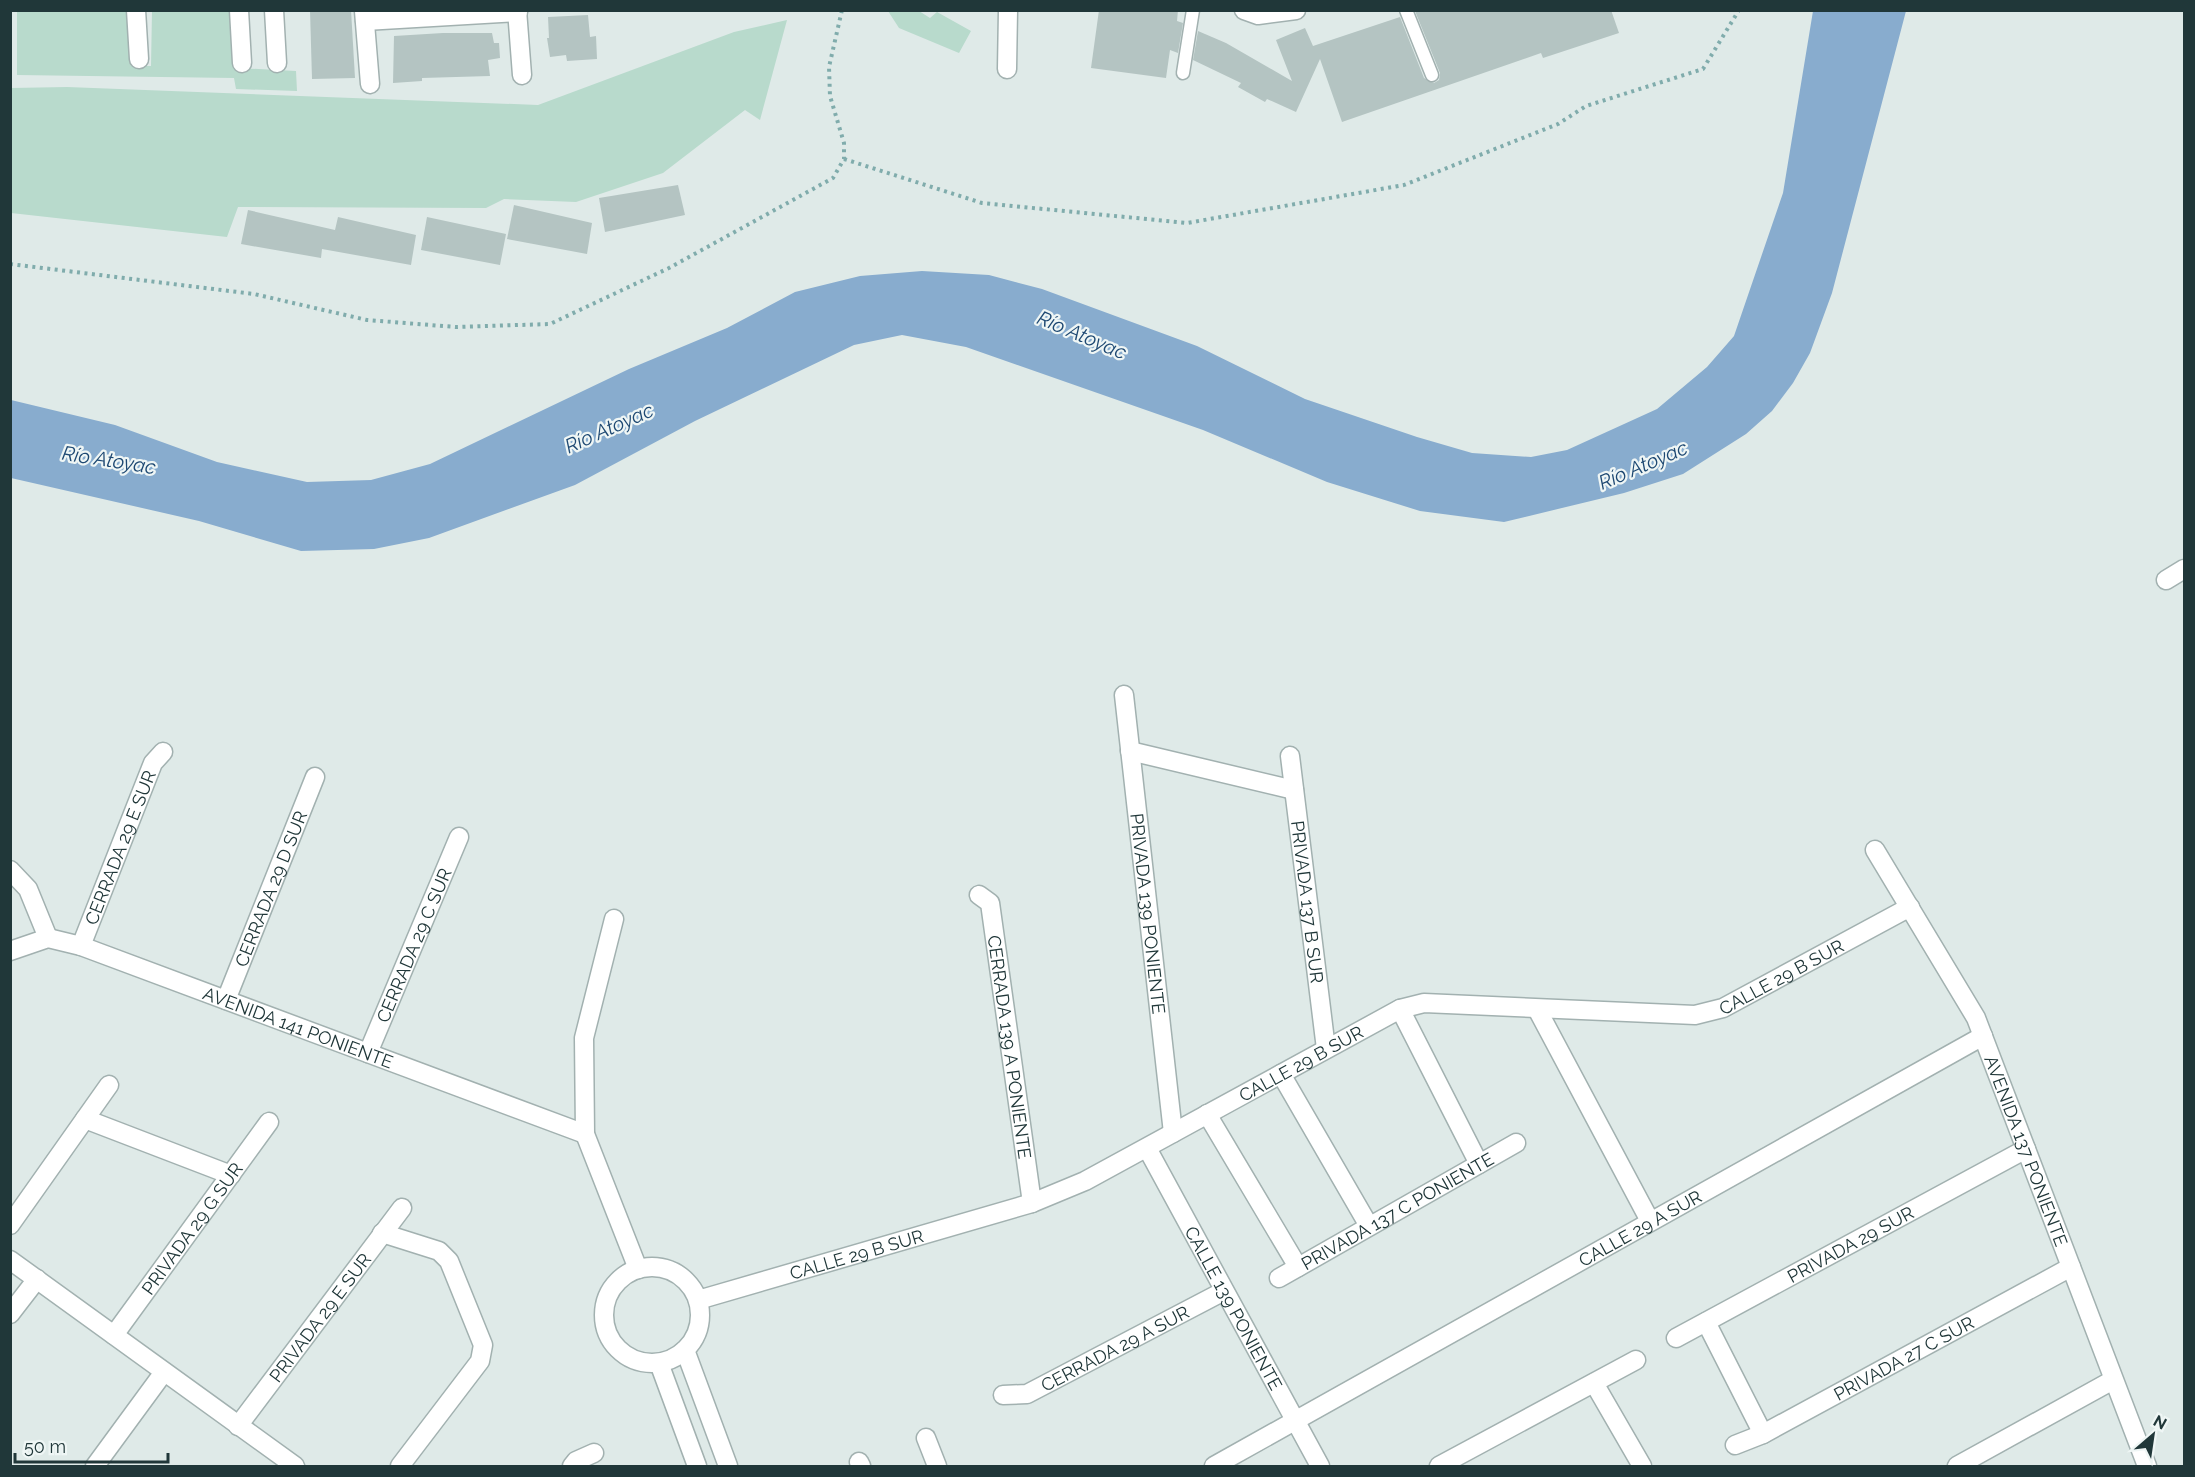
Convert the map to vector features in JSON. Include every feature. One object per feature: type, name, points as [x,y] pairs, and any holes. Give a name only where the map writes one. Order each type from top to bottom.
[{"type":"street","points":[[136,10],[139,59]]},
{"type":"street","points":[[239,10],[242,63]]},
{"type":"street","points":[[274,10],[277,63]]},
{"type":"street","points":[[1007,69],[1008,10]]},
{"type":"street","points":[[1244,10],[1258,15],[1296,10]]},
{"type":"street","points":[[370,84],[364,16],[517,11],[522,75]]},
{"type":"street","points":[[2166,580],[2184,569]]},
{"type":"street","name":"PRIVADA 139 PONIENTE","points":[[1124,695],[1173,1133]]},
{"type":"street","points":[[1130,751],[1294,790]]},
{"type":"street","name":"CERRADA 29 E SUR","points":[[81,946],[153,763],[163,752]]},
{"type":"street","name":"PRIVADA 137 B SUR","points":[[1290,756],[1326,1049]]},
{"type":"street","name":"CERRADA 29 D SUR","points":[[226,1000],[315,777]]},
{"type":"street","name":"CERRADA 29 C SUR","points":[[368,1053],[459,837]]},
{"type":"street","name":"AVENIDA 137 PONIENTE","points":[[1875,850],[1976,1018],[2147,1467]]},
{"type":"street","points":[[10,870],[28,889],[48,938],[10,951]]},
{"type":"street","name":"CERRADA 139 A PONIENTE","points":[[979,895],[990,903],[1032,1203]]},
{"type":"street","name":"CALLE 29 B SUR","points":[[698,1300],[1032,1203],[1084,1181],[1400,1009],[1424,1003],[1537,1010],[1695,1015],[1723,1008],[1910,907]]},
{"type":"street","points":[[614,919],[584,1038],[585,1134],[638,1269]]},
{"type":"street","name":"AVENIDA 141 PONIENTE","points":[[48,938],[81,946],[585,1134]]},
{"type":"street","points":[[1400,1009],[1479,1164]]},
{"type":"street","points":[[1537,1010],[1650,1221]]},
{"type":"street","name":"CALLE 29 A SUR","points":[[1295,1421],[1983,1036]]},
{"type":"street","points":[[1281,1074],[1369,1226]]},
{"type":"street","points":[[10,1225],[109,1085]]},
{"type":"street","points":[[1208,1114],[1298,1267]]},
{"type":"street","points":[[86,1119],[231,1175]]},
{"type":"street","name":"PRIVADA 29 G SUR","points":[[114,1335],[269,1122]]},
{"type":"street","name":"PRIVADA 137 C PONIENTE","points":[[1279,1278],[1516,1143]]},
{"type":"street","name":"CALLE 139 PONIENTE","points":[[1146,1148],[1320,1467]]},
{"type":"street","name":"PRIVADA 29 SUR","points":[[1676,1338],[2026,1149]]},
{"type":"street","name":"PRIVADA 29 E SUR","points":[[238,1426],[402,1208]]},
{"type":"street","points":[[382,1233],[439,1251],[449,1261],[483,1345],[480,1361],[400,1467]]},
{"type":"street","points":[[10,1260],[238,1426],[286,1464]]},
{"type":"street","points":[[652,1267],[674,1273],[691,1287],[698,1300],[701,1318],[696,1335],[686,1350],[673,1359],[659,1363],[645,1363],[620,1350],[611,1339],[606,1326],[608,1298],[625,1275],[638,1269],[652,1267]]},
{"type":"street","name":"PRIVADA 27 C SUR","points":[[1735,1445],[1763,1434],[2071,1267]]},
{"type":"street","points":[[10,1314],[37,1279]]},
{"type":"street","name":"CERRADA 29 A SUR","points":[[1003,1395],[1027,1394],[1224,1291]]},
{"type":"street","points":[[1706,1322],[1763,1434]]},
{"type":"street","points":[[686,1350],[728,1467]]},
{"type":"street","points":[[1438,1467],[1636,1360]]},
{"type":"street","points":[[659,1363],[697,1467]]},
{"type":"street","points":[[95,1467],[164,1372]]},
{"type":"street","points":[[1957,1467],[2113,1380]]},
{"type":"street","points":[[1594,1383],[1642,1467]]},
{"type":"street","points":[[1214,1467],[1295,1421]]},
{"type":"street","points":[[926,1438],[937,1467]]},
{"type":"street","points":[[572,1467],[576,1461],[594,1453]]},
{"type":"lane","points":[[1183,73],[1193,10]]},
{"type":"lane","points":[[1406,10],[1432,75]]},
{"type":"path","points":[[10,264],[254,294],[367,321],[456,327],[550,324],[669,268],[832,178],[844,159],[844,143],[830,96],[829,67],[842,10]]},
{"type":"path","points":[[844,159],[982,202],[1187,223],[1404,185],[1558,124],[1586,106],[1703,69],[1738,10]]},
{"type":"green space","points":[[17,11],[126,11],[131,66],[151,66],[152,11],[231,11],[237,68],[296,71],[297,91],[236,89],[234,78],[17,75]]},
{"type":"green space","points":[[888,11],[919,11],[930,18],[937,12],[971,31],[959,53],[899,28]]},
{"type":"green space","points":[[787,20],[760,120],[745,110],[663,173],[576,202],[504,199],[486,208],[238,207],[227,237],[11,213],[11,88],[67,87],[538,105],[734,32]]},
{"type":"water","name":"Río Atoyac","points":[[1813,11],[1906,11],[1832,293],[1810,353],[1793,383],[1772,411],[1746,434],[1683,474],[1624,493],[1504,522],[1420,511],[1327,482],[1203,430],[966,347],[902,335],[854,345],[695,421],[575,485],[429,538],[374,549],[301,551],[199,521],[11,478],[11,400],[115,425],[217,462],[307,482],[371,480],[430,464],[629,369],[727,328],[795,292],[860,276],[922,271],[989,275],[1042,289],[1197,346],[1305,399],[1472,453],[1531,457],[1567,450],[1657,409],[1707,367],[1734,336],[1783,193]]},
{"type":"building","points":[[310,10],[351,10],[355,78],[312,79]]},
{"type":"building","points":[[1099,10],[1178,10],[1177,21],[1183,23],[1178,53],[1170,50],[1166,78],[1091,68]]},
{"type":"building","points":[[1611,10],[1619,33],[1543,58],[1541,53],[1342,122],[1320,59],[1296,112],[1267,99],[1265,102],[1238,87],[1241,83],[1193,60],[1198,31],[1226,43],[1292,81],[1276,40],[1305,28],[1313,46],[1400,17],[1424,78],[1434,83],[1439,80],[1440,73],[1415,11]]},
{"type":"building","points":[[588,15],[590,37],[596,36],[597,59],[567,61],[566,55],[550,57],[547,38],[549,38],[548,17]]},
{"type":"building","points":[[492,33],[494,43],[499,43],[500,58],[488,60],[490,76],[422,78],[422,81],[393,83],[394,36]]},
{"type":"building","points":[[678,185],[685,215],[605,232],[599,198]]},
{"type":"building","points":[[514,205],[592,223],[587,254],[507,239]]},
{"type":"building","points":[[248,210],[335,230],[338,217],[416,235],[411,265],[322,249],[321,258],[241,244]]},
{"type":"building","points":[[427,217],[506,234],[500,265],[421,250]]}]
